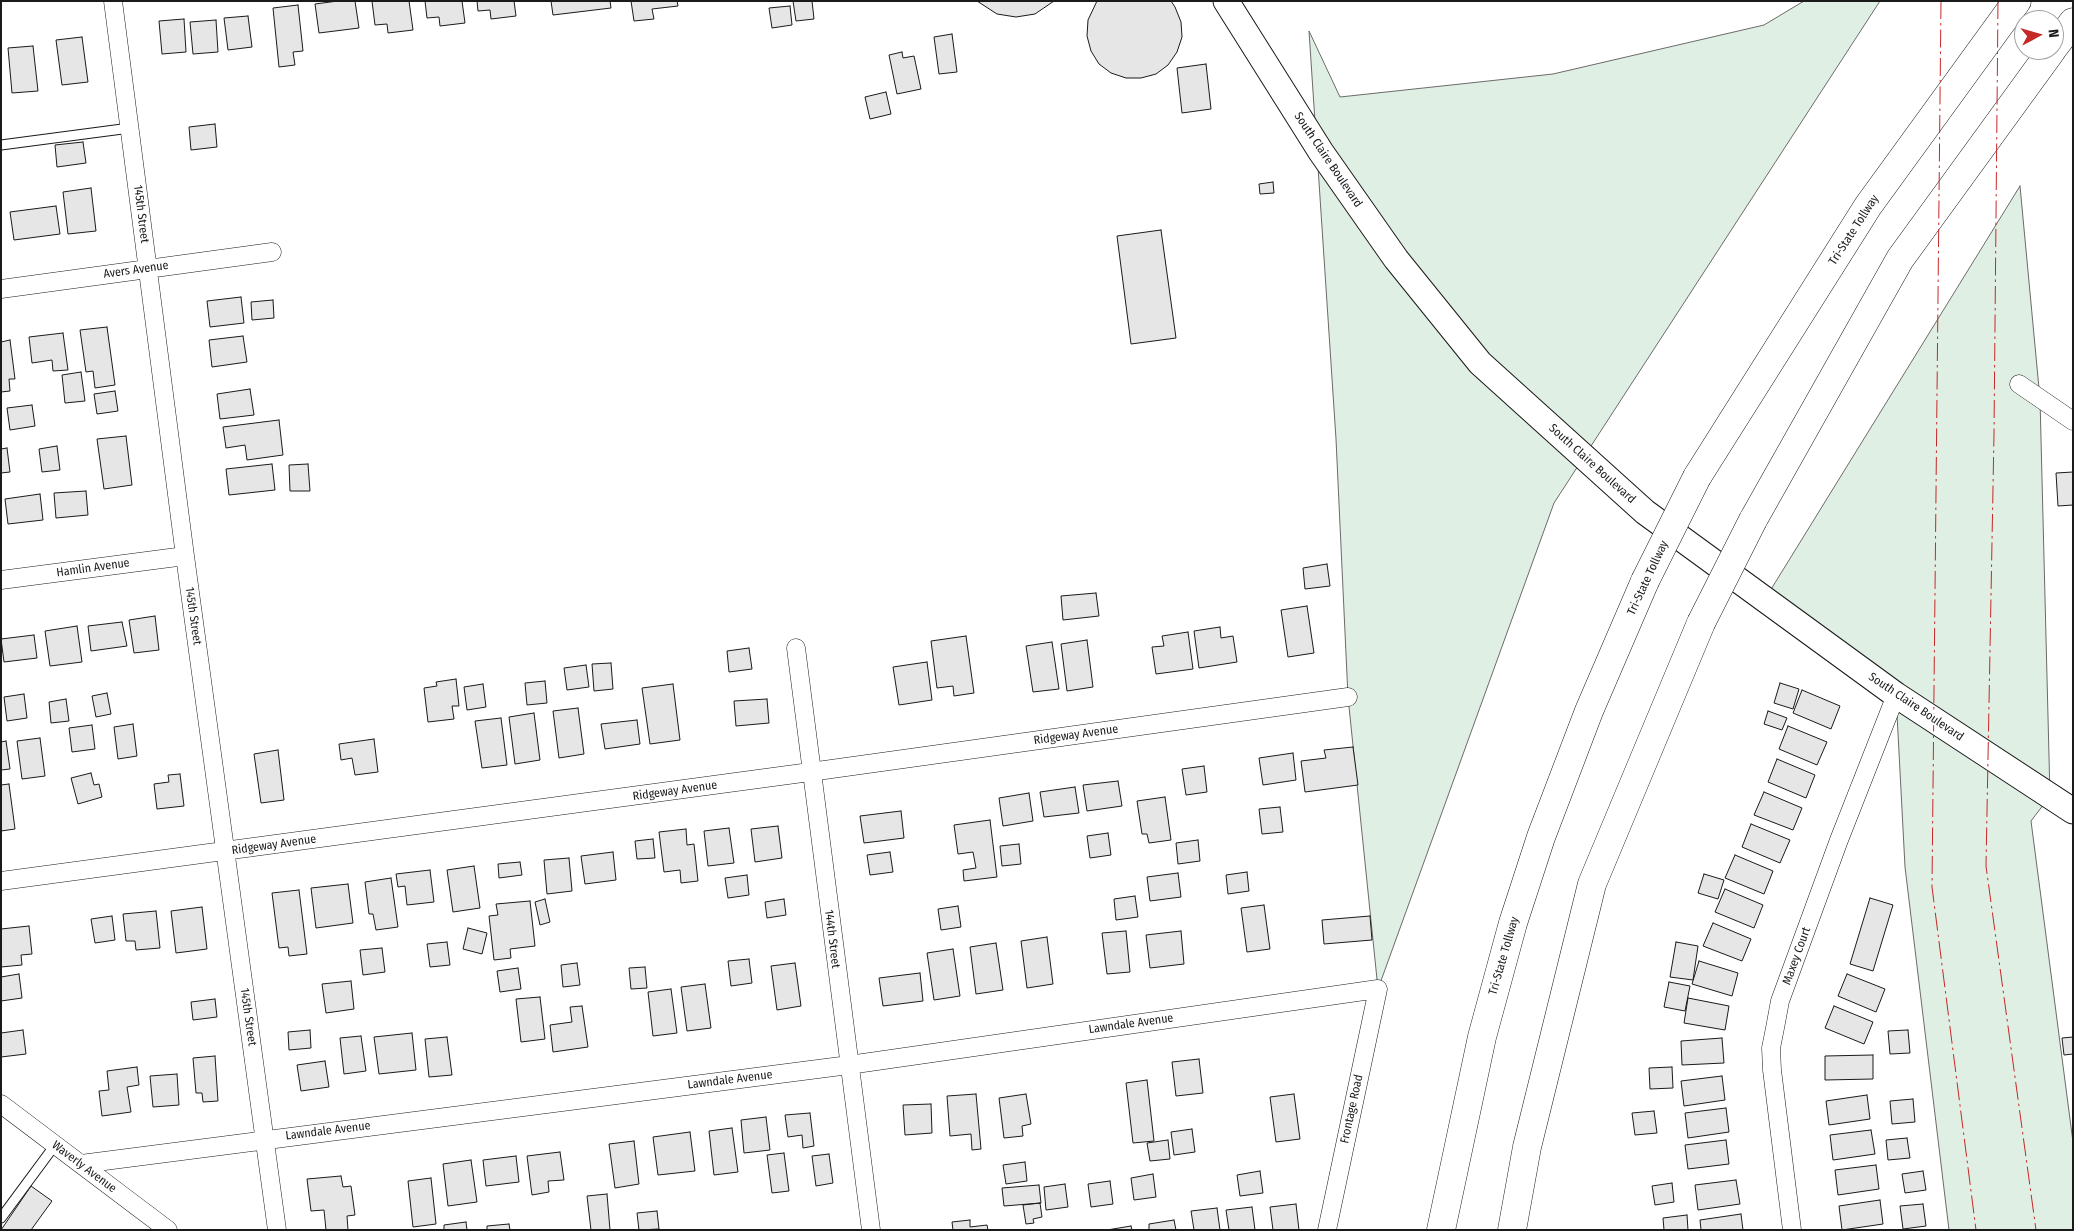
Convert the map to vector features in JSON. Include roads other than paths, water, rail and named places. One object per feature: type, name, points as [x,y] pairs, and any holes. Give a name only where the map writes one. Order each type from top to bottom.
[{"type":"highway","name":"Tri-State Tollway","points":[[1441,1230],[1482,1037],[1513,923],[1542,837],[1589,711],[1645,581],[1697,477],[1868,206],[2017,1]]},
{"type":"highway","points":[[2064,34],[2073,22]]},
{"type":"highway","points":[[1512,1230],[1527,1147],[1592,884],[1701,623],[1754,520],[1900,259],[2045,60]]},
{"type":"street","name":"145th Street","points":[[113,1],[185,556],[277,1230]]},
{"type":"street","name":"South Claire Boulevard","points":[[1226,1],[1321,152],[1396,259],[1480,363],[1645,512],[1896,695],[2073,811]]},
{"type":"street","name":"Avers Avenue","points":[[1,289],[272,252]]},
{"type":"street","points":[[2019,384],[2073,421]]},
{"type":"street","name":"Hamlin Avenue","points":[[1,580],[185,556]]},
{"type":"street","name":"144th Street","points":[[796,648],[810,772],[870,1230]]},
{"type":"street","name":"Maxey Court","points":[[1792,1230],[1772,1070],[1774,1028],[1780,1001],[1896,695]]},
{"type":"street","name":"Ridgeway Avenue","points":[[1,881],[1348,697]]},
{"type":"street","name":"Lawndale Avenue","points":[[81,1164],[849,1065],[1378,989]]},
{"type":"street","name":"Frontage Road","points":[[1327,1230],[1378,989]]},
{"type":"street","name":"Waverly Avenue","points":[[1,1104],[168,1230]]},
{"type":"lane","points":[[1,145],[130,128]]},
{"type":"lane","points":[[1,1218],[55,1144]]}]
